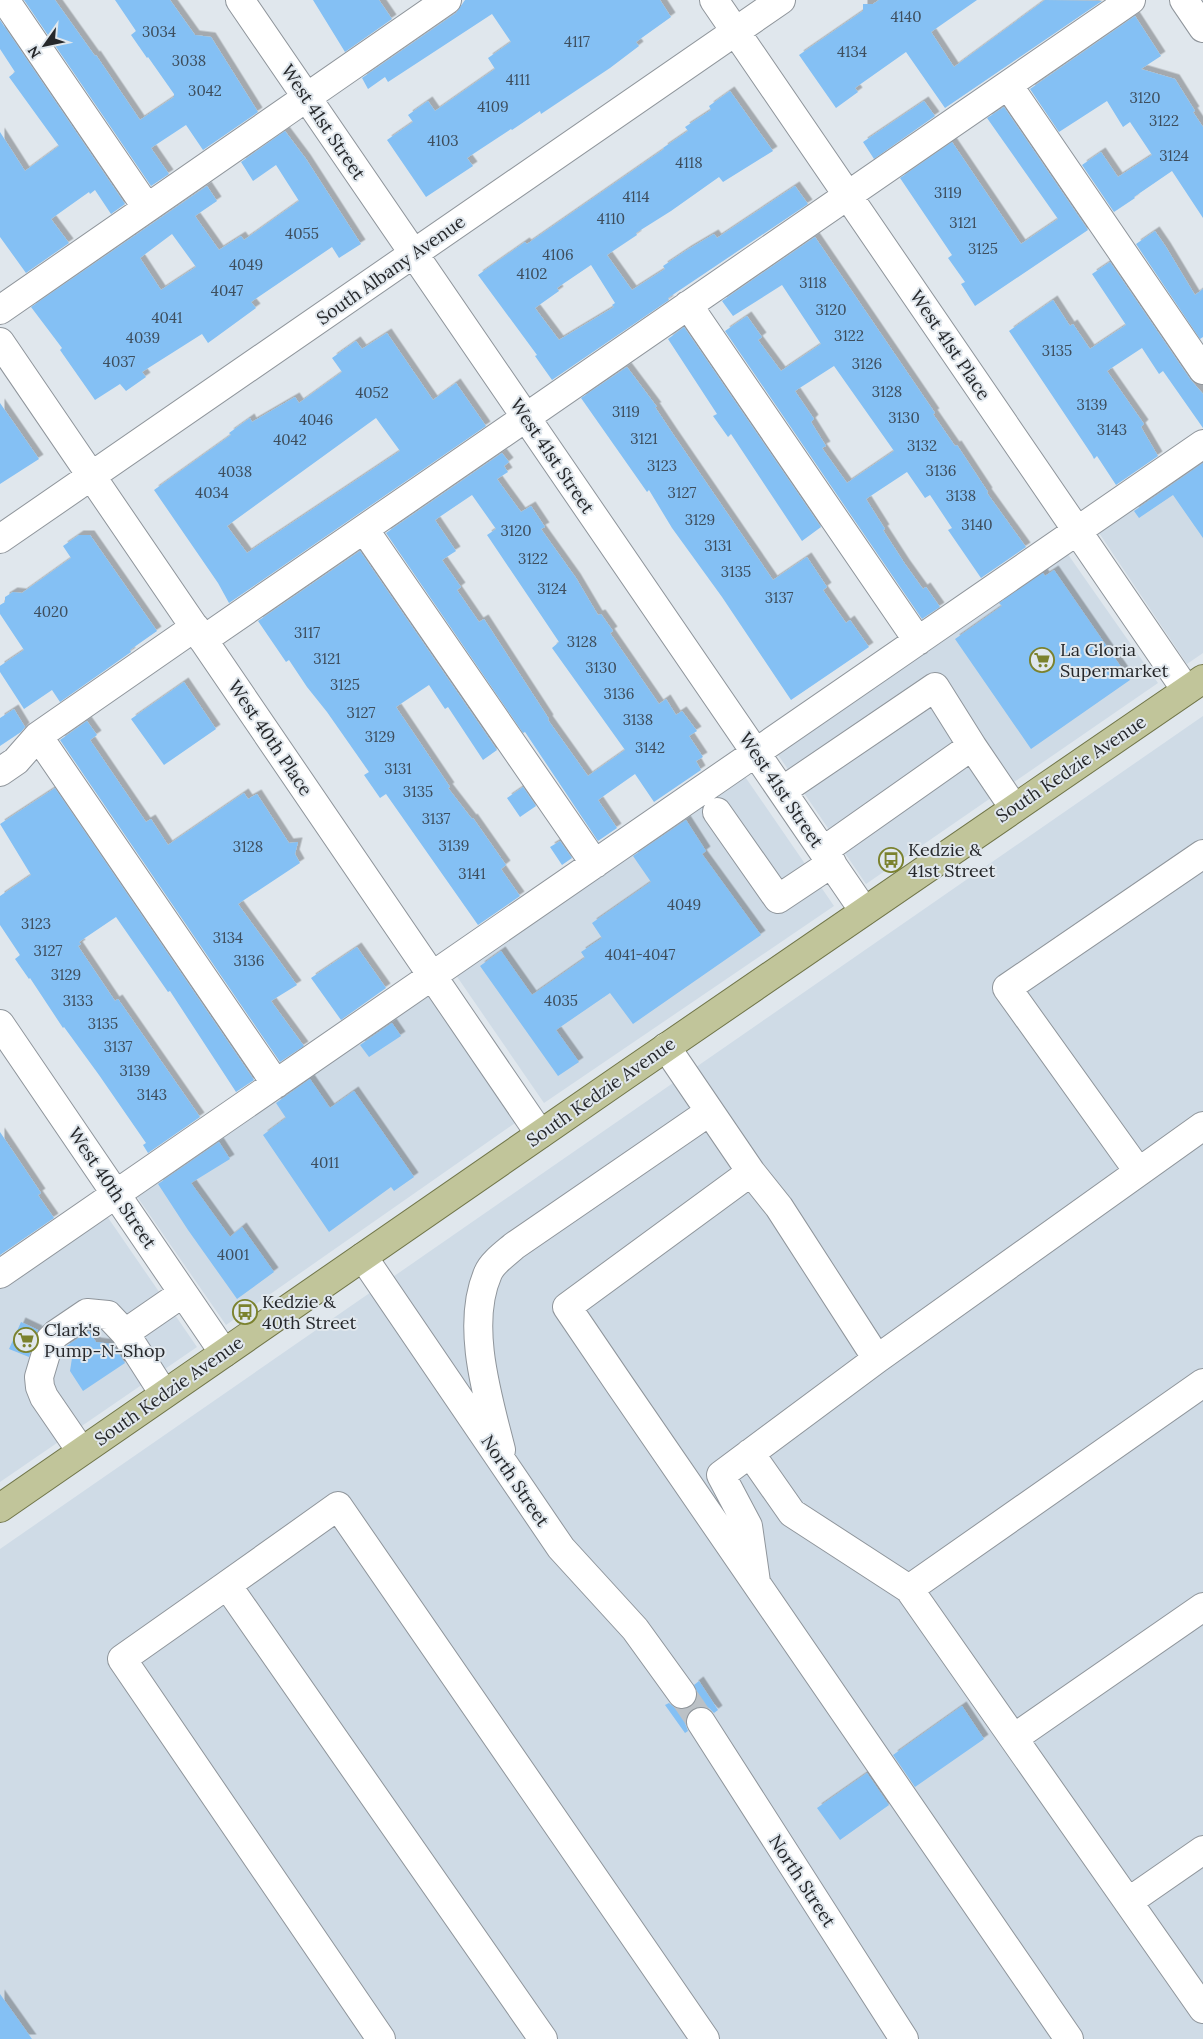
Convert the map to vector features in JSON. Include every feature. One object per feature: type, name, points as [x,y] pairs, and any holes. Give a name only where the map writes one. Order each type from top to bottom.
[{"type":"main road","name":"South Kedzie Avenue","points":[[0,1508],[1195,684]]},
{"type":"street","points":[[5,0],[147,208]]},
{"type":"street","name":"West 41st Street","points":[[240,0],[864,911]]},
{"type":"street","points":[[0,310],[447,0]]},
{"type":"street","name":"West 41st Place","points":[[714,0],[1077,531],[1195,684]]},
{"type":"street","name":"South Albany Avenue","points":[[0,539],[781,0]]},
{"type":"street","points":[[0,772],[16,761],[38,736],[364,529],[1131,0]]},
{"type":"street","points":[[1184,0],[1203,28]]},
{"type":"street","points":[[1008,85],[1203,370]]},
{"type":"street","points":[[688,305],[918,641]]},
{"type":"street","name":"West 40th Place","points":[[0,342],[540,1134]]},
{"type":"street","points":[[0,1274],[1203,444]]},
{"type":"street","points":[[364,529],[595,864]]},
{"type":"street","points":[[782,791],[936,688],[1014,808]]},
{"type":"street","points":[[38,736],[276,1084]]},
{"type":"street","points":[[717,812],[778,899],[827,858],[972,746]]},
{"type":"street","points":[[1138,1171],[1007,988],[1203,854]]},
{"type":"street","name":"West 40th Street","points":[[0,1024],[224,1353]]},
{"type":"street","points":[[666,1047],[751,1172],[779,1206],[877,1359]]},
{"type":"street","points":[[505,1466],[487,1393],[478,1331],[480,1298],[488,1271],[514,1246],[710,1112]]},
{"type":"street","points":[[756,1585],[748,1526],[721,1475],[877,1359],[1203,1126]]},
{"type":"street","points":[[751,1172],[567,1307],[1069,2039]]},
{"type":"street","name":"North Street","points":[[363,1256],[560,1548],[635,1629],[682,1694]]},
{"type":"street","points":[[125,1333],[183,1293]]},
{"type":"street","points":[[81,1451],[44,1397],[39,1377],[50,1340],[87,1312],[108,1315],[125,1333],[164,1394]]},
{"type":"street","points":[[909,1590],[1203,1383]]},
{"type":"street","points":[[750,1453],[792,1512],[909,1590],[1203,2009]]},
{"type":"street","points":[[381,2039],[122,1659],[338,1506],[705,2039]]},
{"type":"street","points":[[227,1585],[543,2039]]},
{"type":"street","points":[[1014,1738],[1203,1607]]},
{"type":"street","name":"North Street","points":[[701,1722],[904,2039]]},
{"type":"street","points":[[1128,1902],[1203,1850]]},
{"type":"shaded area","points":[[1203,444],[1203,653],[1187,664],[1091,521]]},
{"type":"shaded area","points":[[1060,543],[1158,683],[866,884],[770,743]]},
{"type":"shaded area","points":[[1203,716],[1203,2039],[0,2039],[0,1549]]},
{"type":"shaded area","points":[[737,765],[834,906],[544,1103],[449,965]]},
{"type":"shaded area","points":[[421,984],[515,1123],[226,1325],[129,1185]]},
{"type":"shaded area","points":[[100,1206],[197,1347],[0,1482],[0,1274]]},
{"type":"building","points":[[24,0],[55,0],[96,55],[140,120],[174,97],[174,94],[131,35],[136,31],[115,0],[170,0],[195,35],[211,37],[258,112],[203,150],[186,125],[151,148],[169,174],[151,186]]},
{"type":"building","points":[[313,0],[379,0],[392,19],[345,52]]},
{"type":"building","points":[[465,0],[660,0],[671,17],[636,42],[639,46],[610,68],[541,114],[540,111],[467,158],[473,166],[426,197],[387,140],[413,122],[408,115],[428,101],[435,111],[495,69],[488,58],[511,42],[492,14],[388,82],[385,77],[368,89],[362,78],[456,13]]},
{"type":"building","points":[[879,0],[977,0],[931,32],[954,67],[1045,0],[1102,1],[945,108],[906,52],[855,88],[858,92],[836,108],[799,55],[863,11],[863,4],[873,4]]},
{"type":"building","points":[[1135,16],[1161,56],[1141,69],[1175,79],[1203,127],[1203,218],[1172,171],[1114,212],[1082,165],[1101,152],[1118,177],[1152,155],[1130,122],[1123,127],[1107,101],[1059,132],[1030,89]]},
{"type":"building","points":[[0,20],[125,204],[111,214],[95,190],[90,194],[89,192],[51,219],[69,243],[26,273],[0,237],[0,132],[25,171],[59,146],[9,77],[15,72],[0,49]]},
{"type":"building","points":[[730,91],[773,151],[723,182],[719,177],[607,255],[632,290],[665,269],[663,266],[687,250],[714,234],[717,238],[795,186],[808,204],[668,298],[669,300],[552,380],[535,356],[537,355],[478,275],[525,242],[527,244],[664,149],[688,131],[685,127],[711,110],[709,106]],"holes":[[[591,265],[615,303],[612,305],[614,307],[559,340],[535,308],[559,291],[557,288]]]},
{"type":"building","points":[[924,101],[935,116],[874,159],[863,142]]},
{"type":"building","points":[[1004,107],[1088,230],[975,306],[961,284],[965,282],[948,258],[952,255],[900,178],[952,142],[1021,244],[1058,219],[987,118]]},
{"type":"building","points":[[285,131],[306,159],[361,244],[339,258],[332,247],[251,302],[256,308],[208,343],[202,334],[142,372],[146,377],[126,391],[120,384],[95,400],[60,350],[62,348],[31,307],[207,186],[217,201],[195,216],[219,250],[241,236],[244,240],[299,201],[276,165],[253,181],[241,162]],"holes":[[[172,234],[196,267],[161,290],[140,258]]]},
{"type":"building","points":[[1155,231],[1195,295],[1203,289],[1203,337],[1200,339],[1136,244]]},
{"type":"building","points":[[815,237],[935,413],[933,414],[955,446],[957,445],[987,493],[1026,547],[981,578],[948,530],[952,528],[930,495],[925,498],[907,472],[866,499],[905,564],[923,589],[926,587],[940,607],[922,619],[725,331],[747,316],[762,337],[758,340],[781,371],[821,344],[782,285],[733,316],[722,301]],"holes":[[[834,366],[894,451],[847,483],[822,448],[826,446],[811,422],[814,419],[795,391]]]},
{"type":"building","points":[[1110,262],[1190,379],[1203,394],[1203,428],[1163,371],[1159,374],[1142,348],[1107,371],[1144,424],[1141,427],[1158,456],[1116,485],[1097,456],[1094,459],[1009,331],[1053,300],[1070,326],[1073,324],[1090,349],[1126,325],[1092,274]]},
{"type":"building","points":[[684,327],[821,527],[802,541],[731,434],[728,437],[713,416],[717,414],[668,339]]},
{"type":"building","points":[[387,333],[433,400],[456,383],[486,426],[229,603],[218,583],[154,490],[231,435],[229,433],[250,418],[252,422],[295,397],[299,403],[342,372],[332,358],[356,341],[362,349]],"holes":[[[376,418],[400,451],[247,553],[227,526]]]},
{"type":"building","points":[[627,367],[657,407],[655,407],[773,580],[807,557],[827,587],[823,590],[846,623],[850,620],[869,647],[791,700],[722,597],[672,528],[649,490],[647,492],[581,398]]},
{"type":"building","points":[[0,403],[39,459],[0,484]]},
{"type":"building","points":[[502,453],[509,462],[504,466],[508,472],[497,479],[521,512],[531,506],[545,527],[541,529],[576,578],[598,615],[601,614],[613,631],[610,633],[659,704],[666,699],[676,715],[682,711],[697,731],[689,736],[703,757],[696,761],[701,770],[654,802],[635,774],[598,800],[617,828],[598,841],[525,732],[523,733],[386,533]],"holes":[[[472,495],[496,529],[487,535],[559,642],[552,648],[625,750],[588,776],[548,720],[484,619],[479,622],[457,590],[461,587],[442,560],[456,551],[435,520]]]},
{"type":"building","points":[[1203,463],[1203,538],[1173,495],[1139,518],[1134,511]]},
{"type":"building","points":[[79,535],[90,535],[157,631],[130,650],[131,652],[60,702],[52,690],[24,709],[0,672],[0,666],[24,650],[0,614],[0,605],[5,602],[5,597],[13,592],[22,593],[71,558],[63,546]]},
{"type":"building","points":[[360,551],[497,750],[483,760],[448,707],[445,709],[429,685],[396,707],[450,787],[448,788],[473,818],[506,865],[501,869],[520,896],[478,925],[386,794],[380,798],[364,775],[369,772],[289,660],[286,662],[258,621]]},
{"type":"building","name":"La Gloria Supermarket","points":[[1054,570],[1130,680],[1031,749],[955,639],[1002,606],[999,603],[1043,573],[1045,576]]},
{"type":"building","points":[[184,682],[216,729],[164,765],[131,719]]},
{"type":"building","points":[[14,709],[25,727],[21,732],[0,746],[0,718]]},
{"type":"building","points":[[87,721],[97,735],[90,740],[146,822],[151,819],[168,845],[244,793],[248,799],[257,794],[289,843],[298,842],[295,854],[300,863],[238,904],[297,985],[271,1001],[304,1046],[280,1062],[60,740]]},
{"type":"building","points":[[523,787],[536,806],[520,817],[507,798]]},
{"type":"building","points":[[55,788],[254,1080],[236,1092],[170,991],[168,992],[116,917],[79,942],[81,944],[78,946],[115,1001],[118,999],[200,1117],[148,1153],[143,1145],[146,1143],[15,959],[20,955],[0,925],[0,896],[31,875],[0,824]]},
{"type":"building","points":[[686,820],[706,851],[702,854],[761,935],[633,1024],[610,993],[556,1030],[579,1062],[558,1076],[480,966],[501,951],[532,995],[585,958],[581,952],[602,938],[592,923],[651,882],[633,856]]},
{"type":"building","points":[[560,841],[572,858],[562,865],[550,847]]},
{"type":"building","points":[[357,947],[386,988],[341,1020],[311,978]]},
{"type":"building","points":[[392,1023],[401,1036],[369,1057],[360,1045]]},
{"type":"building","points":[[310,1079],[330,1108],[354,1091],[414,1177],[394,1191],[391,1187],[329,1232],[263,1135],[286,1118],[276,1103]]},
{"type":"building","points":[[0,1132],[41,1193],[38,1195],[54,1218],[0,1255]]},
{"type":"building","points":[[219,1142],[230,1159],[191,1183],[230,1237],[242,1227],[274,1272],[237,1299],[158,1184]]},
{"type":"building","name":"Clark's Pump-N-Shop","points":[[21,1322],[38,1330],[29,1357],[9,1349]]},
{"type":"building","points":[[89,1331],[96,1342],[112,1344],[125,1363],[83,1391],[70,1371],[72,1358],[65,1347]]},
{"type":"building","points":[[699,1681],[718,1710],[714,1713],[709,1708],[701,1706],[692,1709],[687,1715],[685,1723],[688,1731],[685,1733],[665,1705],[669,1703],[675,1708],[683,1710],[691,1707],[696,1700],[697,1692],[694,1685]]},
{"type":"building","points":[[962,1706],[984,1739],[915,1787],[893,1755]]},
{"type":"building","points":[[867,1773],[889,1805],[840,1840],[817,1808]]},
{"type":"building","points":[[0,1994],[32,2039],[0,2039]]},
{"type":"tunnel","points":[[682,1694],[701,1722]]},
{"type":"place","name":"La Gloria Supermarket","points":[[1042,660]]},
{"type":"place","name":"Kedzie & 41st Street","points":[[891,860]]},
{"type":"place","name":"Kedzie & 40th Street","points":[[245,1312]]},
{"type":"place","name":"Clark's Pump-N-Shop","points":[[26,1340]]}]
